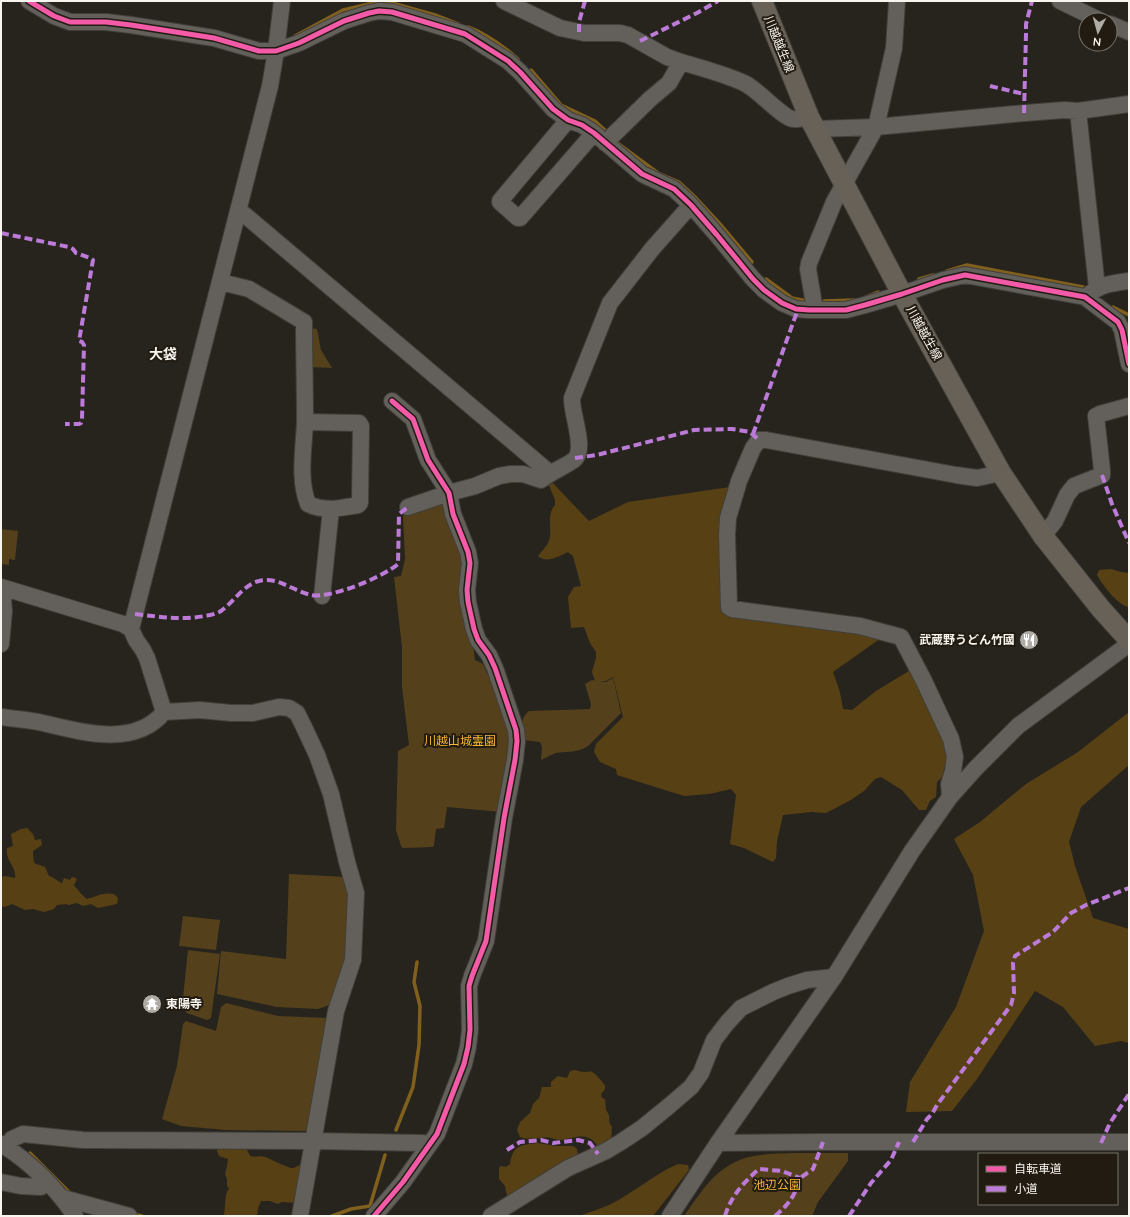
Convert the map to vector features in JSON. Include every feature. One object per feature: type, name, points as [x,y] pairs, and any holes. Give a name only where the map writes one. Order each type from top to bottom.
[{"type":"main road","name":"川越越生線","points":[[762,1],[812,123],[902,294],[1001,473],[1043,536],[1100,609],[1129,640]]},
{"type":"street","points":[[29,1],[54,16],[70,22],[106,22],[131,25],[214,38],[259,51],[276,51],[358,16],[379,11],[392,12],[465,34],[508,61],[520,72],[553,109],[568,120],[582,125],[594,133],[642,174],[674,189],[692,205],[764,290],[782,303],[796,309],[846,310],[902,294],[943,280],[965,275],[1091,292],[1112,283],[1129,281]]},
{"type":"street","points":[[131,629],[270,86],[282,1]]},
{"type":"street","points":[[504,1],[560,28],[584,33],[615,33],[628,35],[667,57],[746,84],[758,92],[786,117],[812,123],[876,127],[1064,110],[1078,111],[1129,104]]},
{"type":"street","points":[[815,310],[808,269],[809,263],[834,202],[876,127],[894,48],[897,1]]},
{"type":"street","points":[[1060,1],[1083,12]]},
{"type":"street","points":[[1118,27],[1129,32]]},
{"type":"street","points":[[605,143],[650,98],[669,83],[681,62]]},
{"type":"street","points":[[1078,111],[1091,292],[1118,322],[1122,330],[1129,364]]},
{"type":"street","points":[[568,120],[500,201],[518,218],[520,218],[594,133]]},
{"type":"street","points":[[408,507],[475,486],[499,476],[523,474],[541,480],[575,458],[580,448],[572,407],[572,398],[608,308],[627,280],[652,249],[692,205]]},
{"type":"street","points":[[239,210],[550,473]]},
{"type":"street","points":[[221,282],[249,289],[304,322],[304,493],[308,504],[316,508],[331,510],[358,505],[360,503],[361,426],[359,423],[305,422]]},
{"type":"street","points":[[374,1216],[403,1182],[437,1134],[464,1064],[468,1047],[470,1015],[469,986],[486,941],[517,741],[516,730],[495,668],[489,655],[478,640],[474,629],[467,590],[470,563],[468,552],[453,514],[449,493],[428,460],[414,418],[392,400]]},
{"type":"street","points":[[1043,536],[1055,521],[1067,495],[1074,486],[1102,475],[1096,416],[1129,406]]},
{"type":"street","points":[[950,797],[950,784],[955,758],[951,738],[901,637],[860,626],[732,609],[729,607],[728,518],[738,481],[753,448],[759,440],[766,440],[977,478],[1001,473]]},
{"type":"street","points":[[322,596],[331,510]]},
{"type":"street","points":[[1,644],[4,611],[2,587],[123,624],[131,629],[147,658],[164,712]]},
{"type":"street","points":[[670,1216],[718,1143],[834,977],[912,851],[950,797],[976,768],[1018,726],[1129,644]]},
{"type":"street","points":[[1,717],[43,723],[96,735],[130,732],[140,729],[153,722],[164,712],[200,710],[231,713],[253,713],[279,708],[289,708],[297,713],[317,755],[331,794],[346,862],[356,893],[353,960],[336,1011],[320,1092],[314,1141],[300,1208],[300,1216]]},
{"type":"street","points":[[491,1216],[568,1168],[606,1151],[621,1142],[642,1128],[669,1106],[691,1087],[701,1073],[714,1040],[726,1023],[741,1008],[772,992],[788,986],[807,980],[834,977]]},
{"type":"street","points":[[76,1216],[63,1198],[46,1181],[4,1146],[12,1139],[23,1134],[91,1140],[314,1141],[422,1143],[429,1145]]},
{"type":"street","points":[[718,1143],[1129,1142]]},
{"type":"street","points":[[1,1182],[21,1186],[41,1187],[46,1181]]},
{"type":"street","points":[[63,1198],[129,1216]]},
{"type":"green space","points":[[309,328],[317,329],[321,350],[332,368],[308,367]]},
{"type":"green space","name":"川越山城霊園","points":[[445,503],[465,555],[475,660],[483,664],[487,673],[490,675],[511,731],[502,812],[447,807],[444,828],[436,829],[433,847],[403,848],[396,830],[398,751],[409,745],[402,687],[402,647],[394,577],[401,576],[405,559],[403,515]]},
{"type":"green space","points":[[1,529],[18,531],[15,560],[9,559],[9,565],[1,564]]},
{"type":"green space","points":[[613,678],[621,713],[588,746],[576,751],[556,753],[541,760],[542,747],[540,742],[523,740],[522,721],[529,711],[590,709],[591,704],[585,684],[592,680],[606,682]]},
{"type":"green space","points":[[289,874],[347,877],[352,895],[348,961],[335,1003],[318,1009],[277,1007],[217,994],[221,951],[286,959]]},
{"type":"green space","points":[[183,916],[220,920],[216,950],[179,946]]},
{"type":"green space","points":[[188,950],[220,954],[211,1018],[207,1020],[187,1013],[182,1007]]},
{"type":"green space","points":[[226,1003],[278,1016],[328,1018],[312,1125],[305,1131],[226,1130],[181,1126],[162,1119],[177,1066],[183,1024],[186,1021],[216,1031],[221,1007]]},
{"type":"green space","name":"池辺公園","points":[[848,1153],[848,1161],[818,1202],[812,1216],[684,1216],[699,1194],[715,1176],[735,1162],[765,1154]]},
{"type":"shaded area","points":[[549,479],[589,521],[628,502],[730,487],[725,613],[814,623],[881,638],[833,672],[840,692],[843,709],[852,710],[876,691],[912,669],[949,751],[943,776],[937,782],[936,797],[930,801],[926,810],[919,810],[902,790],[881,777],[875,779],[864,791],[826,813],[811,812],[783,815],[777,841],[776,858],[773,862],[744,848],[730,844],[736,795],[731,789],[709,794],[684,796],[617,775],[616,769],[600,762],[594,752],[596,744],[623,717],[613,677],[606,681],[595,681],[592,672],[596,652],[590,643],[584,627],[571,628],[568,597],[574,587],[581,586],[573,556],[568,552],[549,559],[538,556],[545,548],[550,538],[550,518],[552,509],[555,505],[555,500],[548,483]]},
{"type":"shaded area","points":[[1111,569],[1129,573],[1129,607],[1115,599],[1097,575],[1099,570]]},
{"type":"shaded area","points":[[1129,712],[1129,765],[1081,807],[1069,842],[1075,866],[1093,918],[1129,929],[1129,1043],[1121,1041],[1095,1046],[1063,1007],[1035,991],[977,1079],[952,1111],[906,1112],[910,1082],[956,1007],[984,931],[973,875],[954,839],[980,822],[1026,784],[1078,752]]},
{"type":"shaded area","points":[[27,828],[33,834],[35,840],[41,839],[42,845],[33,851],[34,863],[45,867],[49,876],[62,883],[64,878],[70,880],[73,877],[77,879],[74,885],[87,899],[104,894],[114,894],[118,898],[117,904],[98,908],[91,904],[83,906],[77,903],[69,905],[66,904],[57,905],[54,909],[44,912],[33,909],[25,910],[12,904],[5,907],[1,906],[1,877],[5,876],[15,878],[14,870],[7,853],[7,848],[13,846],[11,834]]},
{"type":"shaded area","points":[[575,1070],[593,1073],[605,1085],[605,1089],[601,1094],[602,1098],[605,1099],[606,1110],[609,1114],[609,1122],[612,1127],[611,1142],[598,1147],[592,1139],[586,1137],[557,1140],[551,1138],[527,1139],[520,1137],[517,1130],[520,1122],[530,1113],[533,1104],[539,1098],[542,1087],[551,1087],[551,1082],[558,1076],[567,1078],[570,1071]]},
{"type":"shaded area","points":[[538,1143],[556,1146],[573,1146],[577,1149],[578,1157],[510,1199],[507,1196],[505,1186],[499,1179],[499,1168],[501,1166],[506,1167],[510,1164],[513,1153],[518,1147],[526,1144]]},
{"type":"shaded area","points":[[219,1147],[246,1148],[250,1156],[265,1157],[292,1168],[305,1162],[297,1203],[282,1202],[278,1204],[270,1201],[261,1201],[257,1216],[224,1216],[226,1194],[229,1188],[227,1186],[225,1174],[228,1159],[219,1156],[217,1151]]},
{"type":"shaded area","points":[[678,1164],[688,1165],[689,1170],[653,1216],[579,1216],[603,1208]]},
{"type":"waterway","points":[[295,36],[343,10],[382,1]]},
{"type":"waterway","points":[[385,1],[435,15],[458,24]]},
{"type":"waterway","points":[[468,27],[494,41],[518,59]]},
{"type":"waterway","points":[[531,70],[561,105],[595,121],[607,132]]},
{"type":"waterway","points":[[616,142],[658,173],[679,182],[720,224],[752,262]]},
{"type":"waterway","points":[[947,271],[967,265],[1083,287]]},
{"type":"waterway","points":[[919,279],[933,275]]},
{"type":"waterway","points":[[766,279],[792,298],[807,301]]},
{"type":"waterway","points":[[866,297],[878,292]]},
{"type":"waterway","points":[[824,301],[854,300]]},
{"type":"waterway","points":[[1113,307],[1129,315]]},
{"type":"waterway","points":[[396,1130],[413,1087],[419,1045],[420,1006],[414,982],[417,962]]},
{"type":"waterway","points":[[30,1153],[71,1194]]},
{"type":"waterway","points":[[332,1216],[351,1209],[370,1206],[385,1155]]},
{"type":"waterway","points":[[134,1214],[142,1216]]},
{"type":"marked path","points":[[579,32],[579,22],[585,1]]},
{"type":"marked path","points":[[640,41],[718,1]]},
{"type":"marked path","points":[[1024,113],[1026,24],[1032,1]]},
{"type":"marked path","points":[[990,86],[1024,94]]},
{"type":"marked path","points":[[1,233],[69,247],[76,253],[93,260],[79,341],[84,345],[82,419],[81,423],[79,424],[65,424]]},
{"type":"marked path","points":[[753,434],[798,309]]},
{"type":"marked path","points":[[575,458],[597,455],[694,430],[732,429],[750,432],[759,440]]},
{"type":"marked path","points":[[1102,475],[1112,504],[1129,543]]},
{"type":"marked path","points":[[135,614],[181,618],[211,615],[221,611],[248,586],[253,583],[266,580],[279,582],[311,595],[330,594],[369,581],[398,564],[399,514],[408,507]]},
{"type":"marked path","points":[[913,1142],[937,1105],[1011,1005],[1014,993],[1013,963],[1015,956],[1053,932],[1071,913],[1086,905],[1129,888]]},
{"type":"marked path","points":[[1101,1143],[1110,1123],[1129,1094]]},
{"type":"marked path","points":[[507,1150],[520,1142],[541,1140],[553,1143],[578,1140],[590,1143],[598,1154]]},
{"type":"marked path","points":[[775,1216],[791,1199],[800,1178],[813,1169],[823,1142]]},
{"type":"marked path","points":[[849,1216],[871,1183],[891,1160],[899,1142]]},
{"type":"marked path","points":[[725,1216],[734,1196],[748,1179],[759,1169],[782,1171],[800,1178]]},
{"type":"cycle path","points":[[29,1],[54,16],[70,22],[106,22],[131,25],[214,38],[259,51],[276,51],[299,43],[344,21],[379,11],[392,12],[465,34],[508,61],[520,72],[553,109],[568,120],[582,125],[594,133],[642,174],[674,189],[691,205],[753,279],[764,290],[782,303],[796,309],[846,310],[902,294],[943,280],[965,275],[1085,297],[1118,322],[1122,330],[1129,364]]},
{"type":"cycle path","points":[[374,1216],[403,1182],[437,1134],[464,1064],[470,1030],[469,986],[486,941],[517,741],[516,730],[495,668],[489,655],[478,640],[474,629],[467,590],[470,563],[468,552],[453,514],[449,493],[428,460],[413,419],[392,401]]},
{"type":"place","name":"武蔵野うどん竹國","points":[[1029,640]]},
{"type":"place","name":"東陽寺","points":[[152,1004]]},
{"type":"district","name":"大袋","points":[[163,354]]}]
